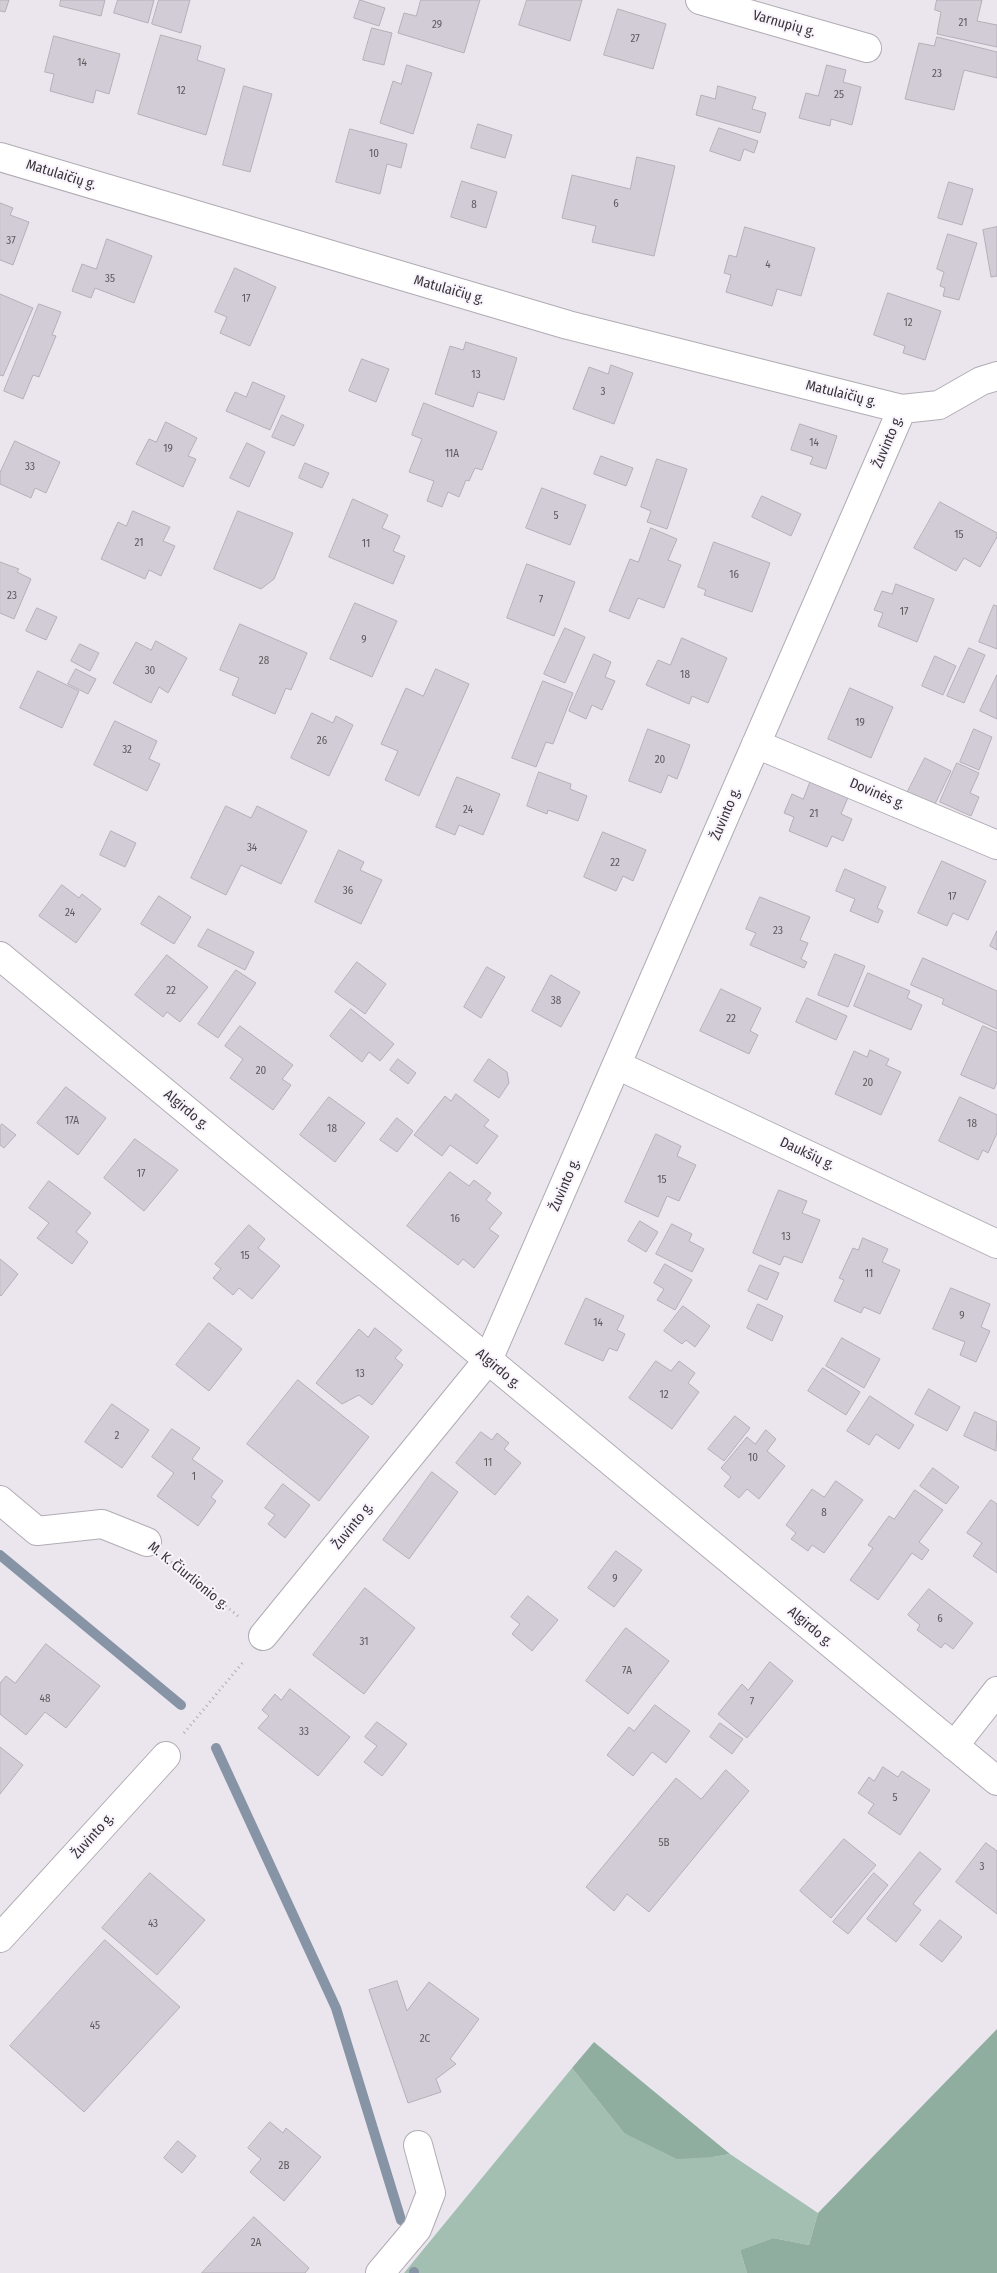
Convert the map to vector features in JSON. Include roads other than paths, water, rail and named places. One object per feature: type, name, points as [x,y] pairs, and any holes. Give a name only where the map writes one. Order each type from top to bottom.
[{"type":"street","name":"Varnupių g.","points":[[700,0],[867,48]]},
{"type":"street","name":"Matulaičių g.","points":[[0,157],[568,325],[902,409]]},
{"type":"street","name":"Žuvinto g.","points":[[263,1636],[488,1360],[902,409],[939,404],[981,381],[997,376]]},
{"type":"street","name":"Dovinės g.","points":[[756,744],[997,845]]},
{"type":"street","name":"Algirdo g.","points":[[0,956],[997,1781]]},
{"type":"street","name":"Daukšių g.","points":[[617,1064],[997,1244]]},
{"type":"street","name":"M. K. Čiurlionio g.","points":[[0,1500],[36,1532],[102,1524],[148,1542]]},
{"type":"street","points":[[954,1746],[997,1691]]},
{"type":"street","name":"Žuvinto g.","points":[[0,1938],[166,1756]]},
{"type":"street","points":[[380,2273],[417,2229],[430,2193],[418,2145]]},
{"type":"waterway","points":[[0,1555],[181,1705]]},
{"type":"waterway","points":[[216,1748],[336,2008],[401,2220]]}]
